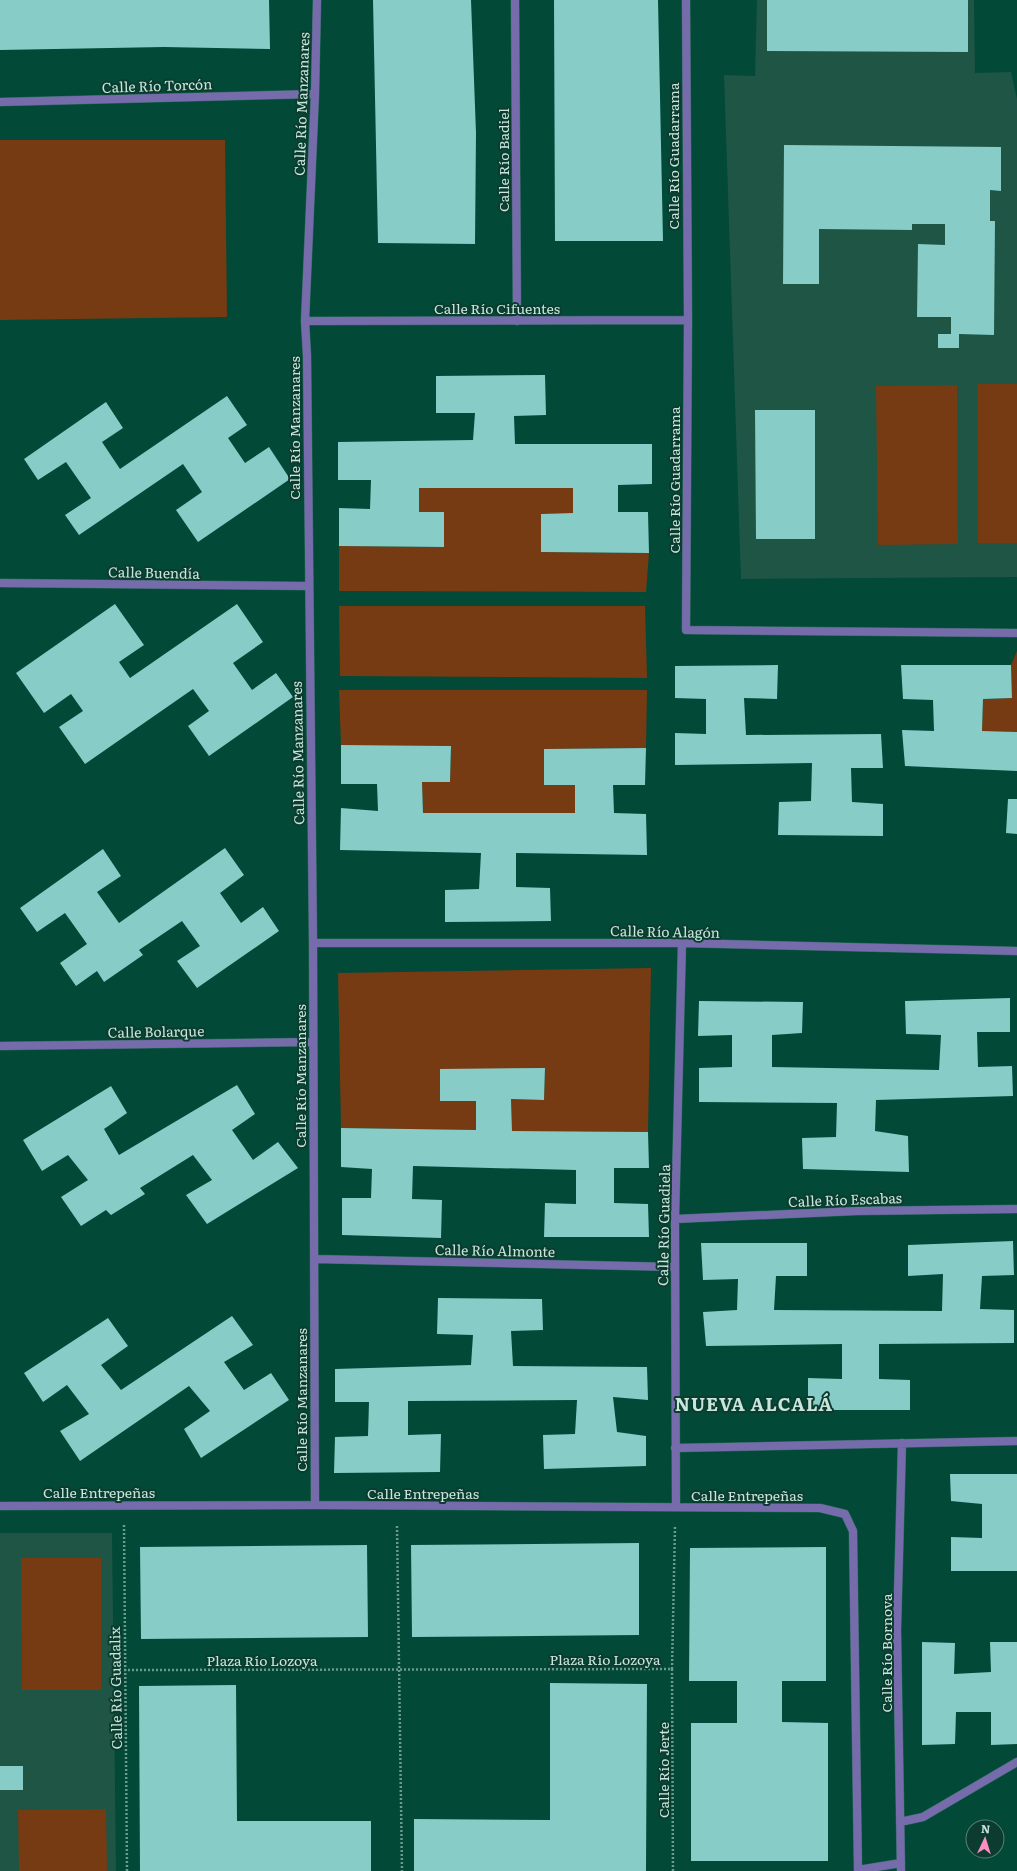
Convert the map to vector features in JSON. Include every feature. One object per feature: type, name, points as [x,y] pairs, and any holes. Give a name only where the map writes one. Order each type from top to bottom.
[{"type":"street","name":"Calle Río Manzanares","points":[[315,1505],[312,1042],[313,943],[308,586],[307,356],[305,321],[315,94],[317,0]]},
{"type":"street","name":"Calle Río Badiel","points":[[515,0],[517,321]]},
{"type":"street","name":"Calle Río Guadarrama","points":[[686,0],[688,320],[686,630],[1017,633]]},
{"type":"street","name":"Calle Río Torcón","points":[[0,102],[315,94]]},
{"type":"street","name":"Calle Río Cifuentes","points":[[305,321],[688,320]]},
{"type":"street","name":"Calle Buendía","points":[[0,583],[308,586]]},
{"type":"street","name":"Calle Río Alagón","points":[[313,943],[682,943],[1017,951]]},
{"type":"street","name":"Calle Río Guadiela","points":[[676,1507],[675,1219],[682,943]]},
{"type":"street","name":"Calle Bolarque","points":[[0,1046],[312,1042]]},
{"type":"street","name":"Calle Río Escabas","points":[[675,1219],[857,1211],[1017,1209]]},
{"type":"street","name":"Calle Río Almonte","points":[[314,1259],[675,1267]]},
{"type":"street","points":[[676,1448],[1017,1441]]},
{"type":"street","name":"Calle Río Bornova","points":[[845,1514],[853,1531],[858,1870],[901,1867],[898,1630],[902,1443]]},
{"type":"street","name":"Calle Entrepeñas","points":[[0,1506],[315,1505],[820,1508],[845,1514]]},
{"type":"street","points":[[900,1822],[923,1817],[1017,1762]]},
{"type":"path","name":"Calle Río Guadalix","points":[[124,1505],[124,1670],[127,1871]]},
{"type":"path","points":[[397,1506],[402,1871]]},
{"type":"path","name":"Plaza Río Lozoya","points":[[124,1670],[672,1669],[676,1507]]},
{"type":"path","name":"Calle Río Jerte","points":[[672,1669],[673,1871]]},
{"type":"shaded area","points":[[757,0],[974,0],[975,73],[1011,72],[1017,99],[1017,577],[741,579],[724,75],[755,76]]},
{"type":"shaded area","points":[[0,140],[225,140],[227,317],[0,320]]},
{"type":"shaded area","points":[[977,384],[1017,384],[1017,543],[978,543]]},
{"type":"shaded area","points":[[957,385],[958,544],[878,545],[876,386]]},
{"type":"shaded area","points":[[419,488],[573,488],[573,513],[541,514],[541,552],[649,553],[646,592],[339,591],[339,546],[444,547],[444,512],[419,512]]},
{"type":"shaded area","points":[[339,606],[645,606],[647,678],[340,676]]},
{"type":"shaded area","points":[[1017,651],[1017,732],[982,731],[983,699],[1012,698],[1011,665]]},
{"type":"shaded area","points":[[339,690],[647,690],[646,748],[544,749],[575,785],[575,813],[423,813],[422,782],[450,782],[451,746],[341,745]]},
{"type":"shaded area","points":[[651,968],[648,1132],[512,1131],[511,1099],[544,1100],[545,1068],[440,1101],[476,1101],[476,1130],[341,1128],[338,973]]},
{"type":"shaded area","points":[[0,1533],[112,1533],[116,1871],[0,1871]]},
{"type":"shaded area","points":[[21,1558],[101,1558],[101,1690],[22,1690]]},
{"type":"shaded area","points":[[106,1809],[107,1871],[19,1871],[18,1810]]},
{"type":"building","points":[[0,0],[269,0],[270,49],[164,47],[0,50]]},
{"type":"building","points":[[373,0],[471,0],[476,133],[475,244],[378,243]]},
{"type":"building","points":[[554,0],[658,0],[663,241],[555,241]]},
{"type":"building","points":[[767,0],[968,0],[968,52],[767,51]]},
{"type":"building","points":[[784,145],[1001,147],[1001,191],[990,190],[990,221],[995,221],[994,335],[959,334],[959,348],[938,348],[938,334],[951,334],[951,317],[917,317],[918,244],[945,245],[945,224],[912,224],[912,230],[819,229],[819,284],[783,284]]},
{"type":"building","points":[[545,375],[546,415],[514,416],[515,444],[652,444],[652,484],[618,485],[618,512],[648,512],[649,553],[541,552],[541,514],[573,513],[573,488],[419,488],[419,512],[444,512],[444,547],[339,546],[339,508],[370,509],[371,480],[338,480],[338,442],[473,440],[475,413],[436,413],[436,376]]},
{"type":"building","points":[[227,396],[247,425],[228,438],[245,463],[269,447],[290,479],[198,542],[176,510],[202,492],[183,464],[79,535],[65,515],[91,498],[66,462],[38,480],[24,459],[106,402],[123,428],[102,442],[120,469]]},
{"type":"building","points":[[755,410],[815,410],[815,539],[756,539]]},
{"type":"building","points":[[115,604],[144,645],[119,662],[130,678],[237,604],[263,642],[233,663],[252,690],[276,673],[293,697],[209,756],[188,726],[209,711],[193,689],[85,764],[59,727],[83,711],[71,694],[44,713],[16,673]]},
{"type":"building","points":[[778,665],[777,699],[744,698],[746,735],[881,734],[883,768],[851,768],[852,802],[883,804],[883,836],[778,835],[779,802],[811,801],[812,763],[675,765],[675,733],[706,734],[706,699],[675,698],[675,666]]},
{"type":"building","points":[[901,665],[1011,665],[1012,698],[983,699],[982,731],[1017,732],[1017,771],[905,766],[902,730],[934,731],[933,700],[903,699]]},
{"type":"building","points":[[341,745],[451,746],[450,782],[422,782],[423,813],[575,813],[575,785],[544,785],[544,749],[646,748],[645,785],[613,785],[614,813],[646,814],[647,855],[516,853],[516,887],[550,888],[551,921],[445,922],[445,890],[479,889],[481,853],[340,850],[341,808],[378,811],[377,784],[341,784]]},
{"type":"building","points":[[1008,799],[1017,799],[1017,834],[1006,833]]},
{"type":"building","points":[[225,848],[244,875],[220,893],[241,923],[263,907],[279,931],[197,988],[177,961],[200,946],[182,921],[139,950],[143,955],[104,982],[97,971],[76,986],[60,963],[87,944],[65,913],[37,932],[20,908],[103,849],[121,876],[97,892],[119,923]]},
{"type":"building","points":[[1010,998],[1010,1032],[977,1032],[978,1067],[1012,1066],[1013,1096],[876,1100],[875,1131],[908,1136],[909,1172],[803,1169],[802,1138],[836,1137],[837,1103],[699,1102],[699,1068],[732,1067],[732,1035],[698,1036],[699,1001],[803,1002],[802,1033],[772,1035],[772,1067],[939,1070],[941,1035],[906,1034],[905,1001]]},
{"type":"building","points":[[545,1068],[544,1100],[511,1099],[512,1131],[648,1132],[649,1168],[614,1168],[614,1203],[648,1204],[649,1237],[544,1237],[545,1203],[576,1204],[576,1170],[413,1166],[412,1199],[442,1200],[441,1238],[342,1235],[342,1198],[371,1198],[372,1169],[341,1167],[341,1128],[476,1130],[476,1101],[440,1101],[440,1069]]},
{"type":"building","points":[[237,1085],[255,1114],[232,1130],[253,1160],[278,1142],[298,1168],[207,1224],[186,1195],[212,1180],[193,1155],[140,1188],[145,1194],[111,1215],[106,1210],[81,1226],[61,1197],[88,1180],[68,1155],[42,1171],[23,1140],[111,1086],[127,1113],[104,1129],[119,1155]]},
{"type":"building","points":[[1013,1241],[1014,1275],[982,1276],[980,1309],[1014,1310],[1014,1343],[879,1344],[879,1379],[910,1380],[910,1410],[808,1410],[808,1378],[842,1379],[842,1344],[706,1346],[703,1312],[737,1310],[738,1279],[703,1280],[701,1243],[807,1243],[807,1276],[776,1276],[774,1310],[942,1311],[943,1274],[908,1276],[908,1245]]},
{"type":"building","points":[[438,1298],[542,1299],[543,1330],[511,1331],[513,1366],[647,1367],[648,1400],[613,1397],[617,1432],[646,1436],[646,1466],[544,1469],[543,1435],[575,1434],[577,1400],[408,1401],[408,1435],[441,1434],[440,1472],[334,1473],[335,1437],[368,1436],[369,1402],[335,1402],[335,1369],[471,1365],[473,1335],[437,1334]]},
{"type":"building","points":[[232,1316],[253,1345],[224,1362],[244,1390],[271,1373],[289,1400],[201,1458],[184,1429],[210,1411],[189,1386],[80,1461],[60,1431],[89,1414],[67,1385],[43,1402],[24,1373],[108,1318],[128,1346],[101,1365],[121,1390]]},
{"type":"building","points":[[950,1474],[1017,1474],[1017,1571],[951,1571],[951,1537],[982,1538],[982,1504],[951,1501]]},
{"type":"building","points":[[639,1543],[639,1635],[412,1637],[411,1545]]},
{"type":"building","points":[[367,1545],[368,1637],[141,1639],[140,1547]]},
{"type":"building","points":[[826,1547],[826,1681],[782,1681],[782,1722],[828,1723],[828,1861],[691,1861],[691,1723],[737,1723],[737,1681],[689,1681],[690,1548]]},
{"type":"building","points":[[922,1642],[955,1643],[954,1674],[991,1672],[990,1642],[1017,1642],[1017,1744],[991,1745],[991,1712],[956,1712],[955,1744],[922,1745]]},
{"type":"building","points":[[550,1683],[647,1684],[646,1871],[414,1871],[414,1819],[550,1820]]},
{"type":"building","points":[[236,1685],[237,1821],[371,1821],[371,1871],[140,1871],[139,1686]]},
{"type":"building","points":[[0,1766],[23,1766],[23,1790],[0,1790]]},
{"type":"district","name":"NUEVA ALCALÁ","points":[[754,1403]]}]
